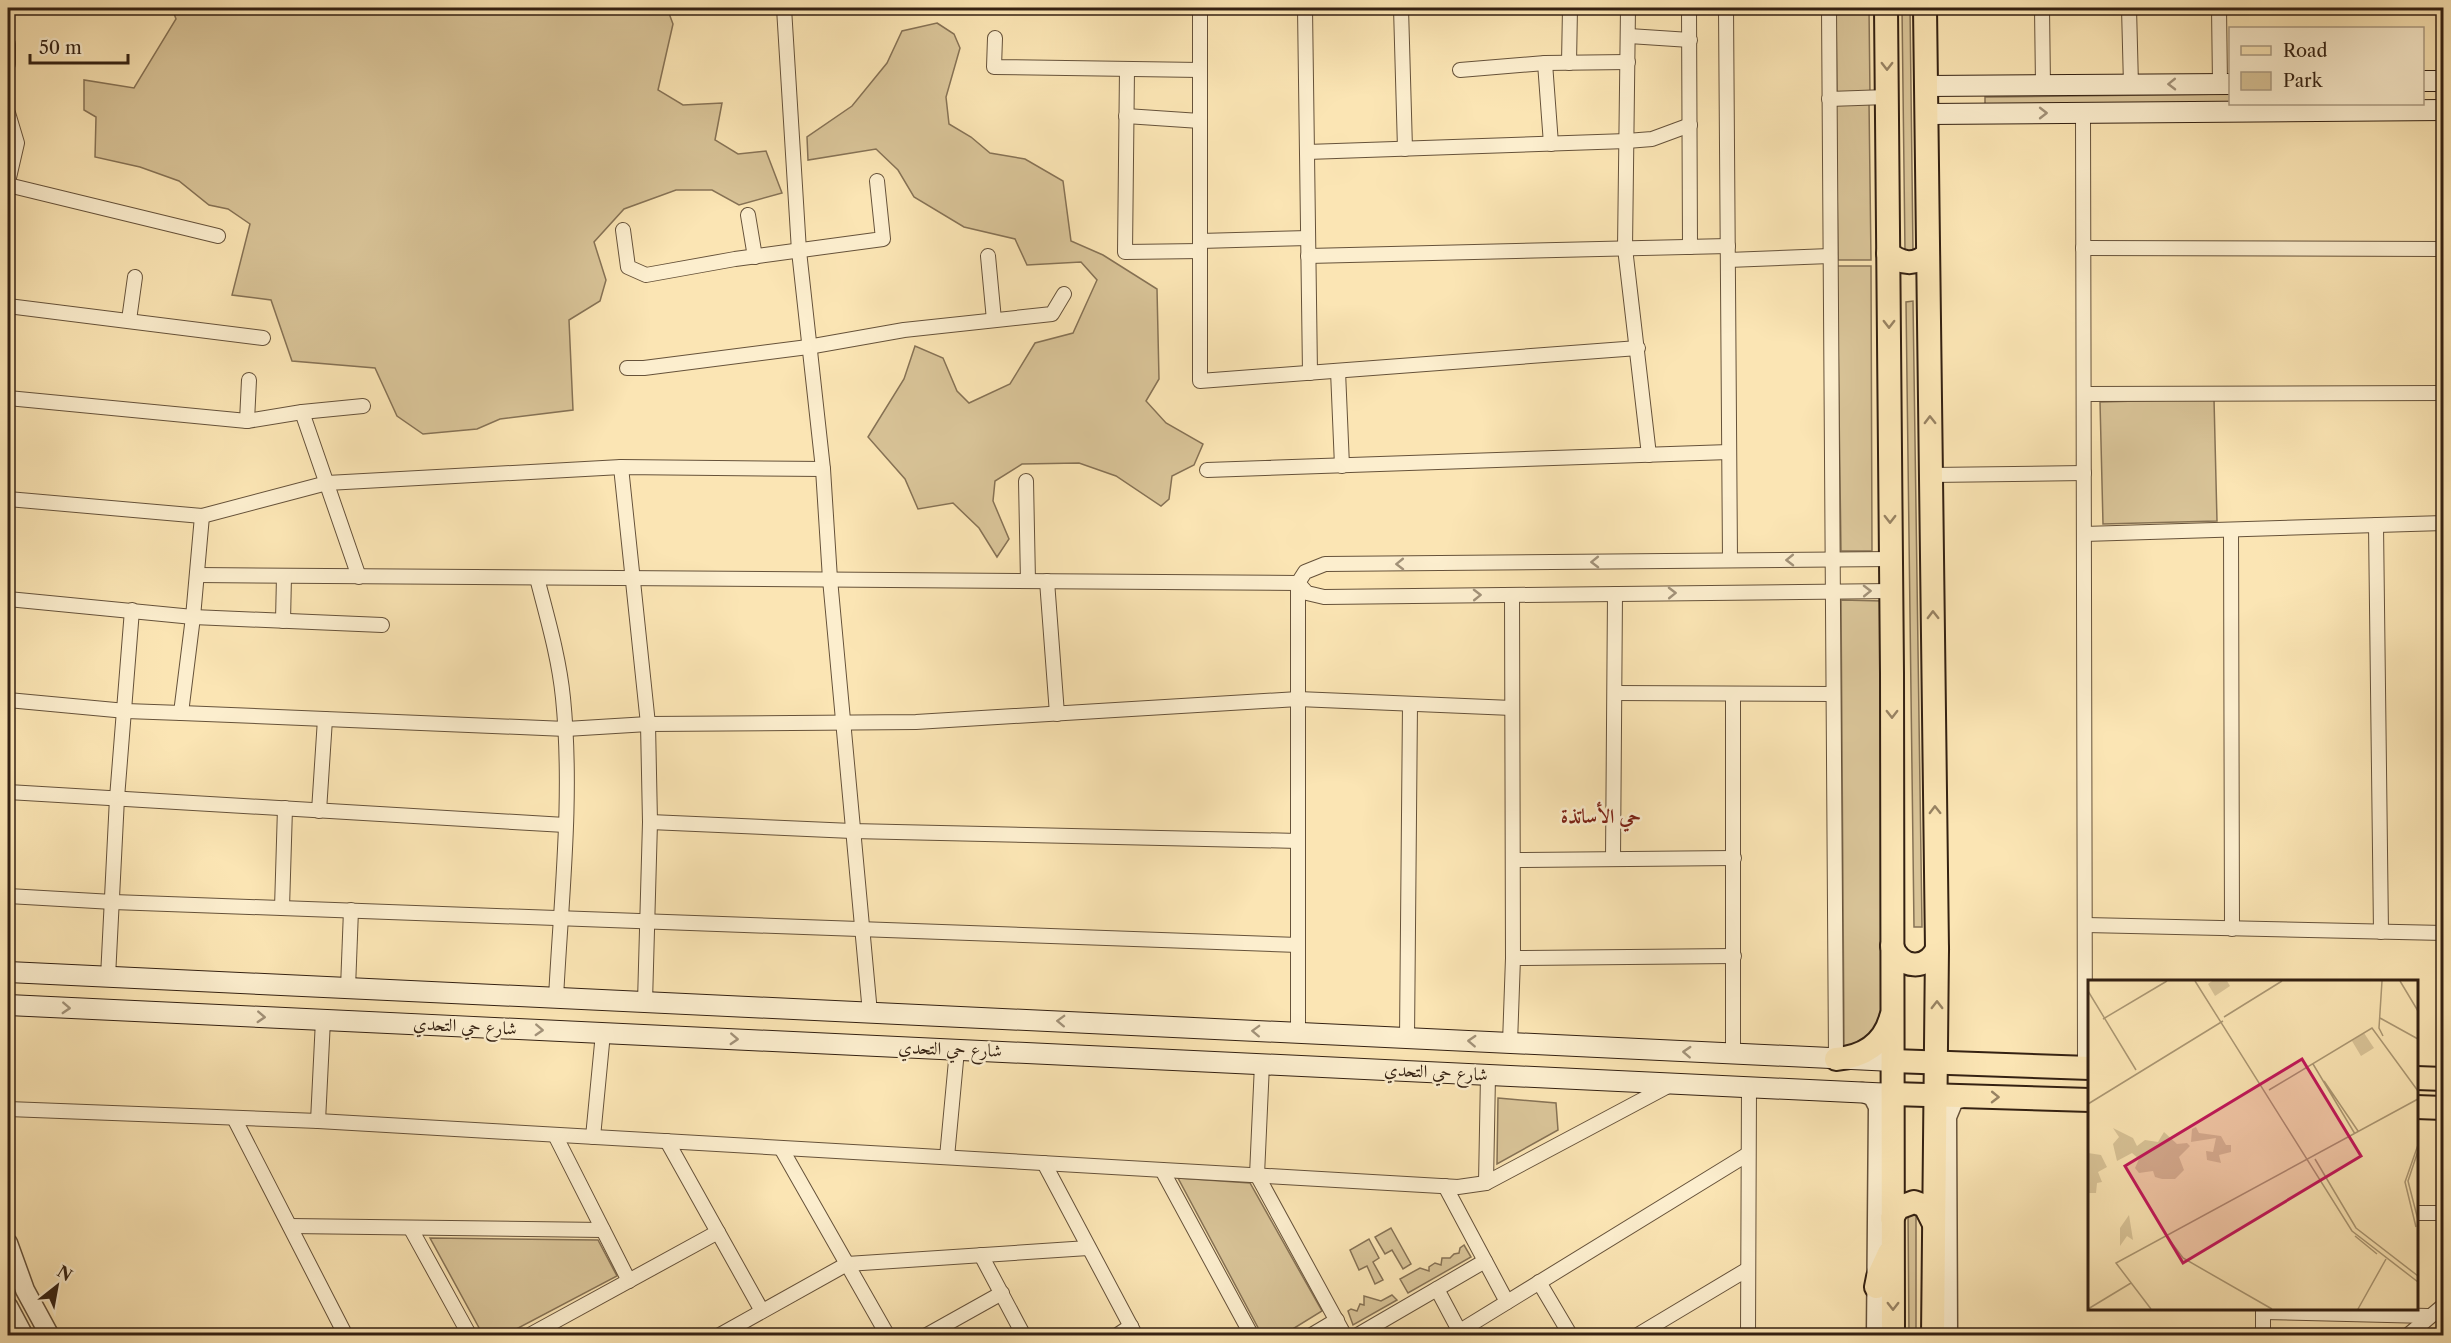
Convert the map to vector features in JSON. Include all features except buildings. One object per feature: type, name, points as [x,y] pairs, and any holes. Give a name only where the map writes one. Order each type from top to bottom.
[{"type":"main road","points":[[1886,8],[1891,559],[1893,1335]]},
{"type":"main road","points":[[1925,8],[1937,949],[1933,1222],[1940,1276],[1934,1335]]},
{"type":"main road","points":[[2424,81],[2444,81]]},
{"type":"main road","points":[[1926,86],[2225,84]]},
{"type":"main road","points":[[1985,114],[1977,108],[1975,99],[1979,91],[1987,86]]},
{"type":"main road","points":[[1927,114],[2082,113],[2297,107],[2444,110]]},
{"type":"main road","points":[[1888,253],[1907,263],[1918,261],[1928,254]]},
{"type":"main road","points":[[1888,288],[1899,280],[1910,278],[1922,281],[1929,286]]},
{"type":"main road","points":[[1892,946],[1894,953],[1904,963],[1917,965],[1930,960],[1937,949]]},
{"type":"main road","name":"شارع حي التحدي","points":[[8,972],[1893,1061]]},
{"type":"main road","name":"شارع حي التحدي","points":[[8,1005],[1893,1094]]},
{"type":"main road","points":[[1836,1059],[1860,1055],[1875,1045],[1888,1028],[1893,1010]]},
{"type":"main road","points":[[1097,1055],[1109,1049],[1112,1041],[1111,1032],[1102,1022]]},
{"type":"main road","points":[[1165,1027],[1155,1037],[1154,1047],[1159,1055],[1167,1059]]},
{"type":"main road","points":[[1328,1035],[1341,1040],[1345,1048],[1342,1061],[1329,1067]]},
{"type":"main road","points":[[1375,1037],[1365,1045],[1363,1054],[1369,1066],[1377,1069]]},
{"type":"main road","points":[[1755,1087],[1771,1086],[1779,1075],[1776,1062],[1764,1056]]},
{"type":"main road","points":[[1893,1061],[2087,1068]]},
{"type":"main road","points":[[2418,1078],[2444,1079]]},
{"type":"main road","points":[[1893,1094],[2088,1100]]},
{"type":"main road","points":[[2418,1107],[2444,1108]]},
{"type":"main road","points":[[1876,1287],[1878,1277],[1890,1252],[1892,1226],[1898,1208],[1914,1202],[1925,1206],[1933,1222]]},
{"type":"street","points":[[784,8],[808,347],[823,469],[830,579],[870,1013]]},
{"type":"street","points":[[1200,8],[1200,381],[1638,348]]},
{"type":"street","points":[[1305,8],[1310,373]]},
{"type":"street","points":[[1401,8],[1405,149]]},
{"type":"street","points":[[1569,63],[1570,8]]},
{"type":"street","points":[[1628,8],[1625,248],[1649,455]]},
{"type":"street","points":[[1689,8],[1690,247]]},
{"type":"street","points":[[1726,8],[1730,560]]},
{"type":"street","points":[[1828,8],[1836,1059]]},
{"type":"street","points":[[2042,8],[2043,86]]},
{"type":"street","points":[[2129,8],[2131,85]]},
{"type":"street","points":[[2218,8],[2225,84]]},
{"type":"street","points":[[1629,36],[1690,40]]},
{"type":"street","points":[[995,38],[994,67],[1200,70]]},
{"type":"street","points":[[8,44],[8,64]]},
{"type":"street","points":[[1460,70],[1545,63],[1628,62]]},
{"type":"street","points":[[1545,63],[1551,144]]},
{"type":"street","points":[[1127,69],[1125,252],[1308,238]]},
{"type":"street","points":[[1829,99],[1887,98]]},
{"type":"street","points":[[8,113],[17,143],[8,184],[218,236]]},
{"type":"street","points":[[2082,113],[2087,1068]]},
{"type":"street","points":[[1126,116],[1200,121]]},
{"type":"street","points":[[1307,152],[1627,141],[1652,139],[1690,125]]},
{"type":"street","points":[[623,230],[628,267],[646,275],[884,239],[877,181]]},
{"type":"street","points":[[748,215],[755,257]]},
{"type":"street","points":[[1308,256],[1728,246]]},
{"type":"street","points":[[2083,248],[2444,249]]},
{"type":"street","points":[[988,256],[994,320]]},
{"type":"street","points":[[1728,260],[1830,256]]},
{"type":"street","points":[[129,320],[135,277]]},
{"type":"street","points":[[627,368],[644,368],[808,347],[904,330],[1052,314],[1064,294]]},
{"type":"street","points":[[8,306],[263,338]]},
{"type":"street","points":[[1338,371],[1342,465]]},
{"type":"street","points":[[247,421],[249,380]]},
{"type":"street","points":[[2084,394],[2444,393]]},
{"type":"street","points":[[8,398],[247,421],[302,412],[363,406]]},
{"type":"street","points":[[302,412],[358,577]]},
{"type":"street","points":[[1207,470],[1729,452]]},
{"type":"street","points":[[8,499],[202,516],[327,483],[621,467],[823,469]]},
{"type":"street","points":[[621,467],[648,724],[650,822],[645,1002]]},
{"type":"street","points":[[1931,475],[2084,473]]},
{"type":"street","points":[[1026,480],[1028,581]]},
{"type":"street","points":[[181,713],[202,516]]},
{"type":"street","points":[[2084,534],[2444,523]]},
{"type":"street","points":[[2376,525],[2381,932]]},
{"type":"street","points":[[2231,530],[2232,928]]},
{"type":"street","points":[[1298,1033],[1298,583],[1305,572],[1325,564],[1891,559]]},
{"type":"street","points":[[197,575],[1298,583],[1307,593],[1324,597],[1891,591]]},
{"type":"street","points":[[283,621],[284,576]]},
{"type":"street","points":[[537,578],[561,684],[566,729],[565,825],[556,998]]},
{"type":"street","points":[[1047,581],[1057,714]]},
{"type":"street","points":[[1613,859],[1615,594]]},
{"type":"street","points":[[1510,1043],[1513,958],[1512,595]]},
{"type":"street","points":[[8,599],[193,616],[382,625]]},
{"type":"street","points":[[108,976],[117,798],[126,711],[132,610]]},
{"type":"street","points":[[1615,693],[1833,694]]},
{"type":"street","points":[[1733,694],[1733,1054]]},
{"type":"street","points":[[8,700],[126,711],[566,729],[648,724],[916,722],[1298,699],[1512,708]]},
{"type":"street","points":[[1407,1038],[1410,704]]},
{"type":"street","points":[[319,811],[325,719]]},
{"type":"street","points":[[8,792],[565,825]]},
{"type":"street","points":[[282,908],[285,808]]},
{"type":"street","points":[[650,822],[852,831],[1298,841]]},
{"type":"street","points":[[1513,860],[1734,858]]},
{"type":"street","points":[[8,896],[113,902],[1298,945]]},
{"type":"street","points":[[348,988],[351,910]]},
{"type":"street","points":[[2086,925],[2444,933]]},
{"type":"street","points":[[1513,958],[1734,956]]},
{"type":"street","points":[[318,1121],[323,1020]]},
{"type":"street","points":[[593,1137],[603,1033]]},
{"type":"street","points":[[946,1157],[957,1050]]},
{"type":"street","points":[[1262,1064],[1257,1175],[1345,1335]]},
{"type":"street","points":[[1486,1183],[1488,1075]]},
{"type":"street","points":[[8,1109],[318,1121],[1474,1186],[1486,1183],[1673,1083]]},
{"type":"street","points":[[1748,1335],[1748,1154],[1755,1087]]},
{"type":"street","points":[[1862,1092],[1873,1097],[1878,1107],[1876,1335]]},
{"type":"street","points":[[1948,1335],[1940,1276],[1947,1118],[1954,1100],[1968,1096]]},
{"type":"street","points":[[234,1118],[346,1335]]},
{"type":"street","points":[[555,1135],[629,1281]]},
{"type":"street","points":[[667,1141],[762,1311]]},
{"type":"street","points":[[781,1148],[888,1335]]},
{"type":"street","points":[[1437,1289],[1461,1333],[1539,1282],[1748,1154]]},
{"type":"street","points":[[1044,1163],[1134,1331],[1116,1335]]},
{"type":"street","points":[[1162,1170],[1252,1335]]},
{"type":"street","points":[[1445,1186],[1507,1302]]},
{"type":"street","points":[[2418,1213],[2444,1213]]},
{"type":"street","points":[[290,1226],[603,1230]]},
{"type":"street","points":[[411,1229],[470,1335]]},
{"type":"street","points":[[528,1335],[718,1232]]},
{"type":"street","points":[[8,1243],[25,1290],[50,1335]]},
{"type":"street","points":[[718,1335],[848,1264],[1088,1248]]},
{"type":"street","points":[[981,1255],[1024,1335]]},
{"type":"street","points":[[1356,1335],[1485,1261]]},
{"type":"street","points":[[1636,1335],[1748,1269]]},
{"type":"street","points":[[1539,1282],[1571,1335]]},
{"type":"street","points":[[925,1335],[1002,1293]]},
{"type":"street","points":[[2407,1335],[2444,1305]]},
{"type":"street","points":[[8,1306],[24,1335]]},
{"type":"street","points":[[2263,1335],[2263,1310],[2428,1316]]},
{"type":"street","points":[[1311,1335],[1337,1320]]},
{"type":"green space","points":[[172,8],[667,8],[673,24],[658,90],[683,105],[722,103],[715,140],[738,154],[766,151],[782,193],[739,205],[712,190],[676,190],[624,209],[594,242],[606,280],[600,301],[569,320],[573,410],[500,419],[477,429],[423,434],[397,416],[375,368],[292,361],[271,300],[232,295],[250,224],[228,209],[209,205],[179,181],[140,167],[95,157],[96,117],[84,110],[84,80],[134,88],[176,19]]},
{"type":"green space","points":[[1836,8],[1869,8],[1870,96],[1837,96]]},
{"type":"green space","points":[[1902,8],[1910,8],[1913,252],[1905,252]]},
{"type":"green space","points":[[937,23],[954,34],[960,48],[946,97],[949,124],[971,137],[990,153],[1025,159],[1063,181],[1071,241],[1103,255],[1157,289],[1159,379],[1146,401],[1166,423],[1203,444],[1194,465],[1172,476],[1169,499],[1161,506],[1116,476],[1079,463],[1022,464],[995,481],[993,501],[1009,539],[997,557],[979,528],[953,503],[918,509],[905,479],[868,437],[904,379],[915,346],[943,358],[957,391],[969,403],[1010,384],[1035,343],[1073,333],[1097,280],[1081,262],[1027,265],[1015,239],[964,227],[914,197],[898,170],[876,149],[808,160],[807,137],[852,106],[887,63],[902,31]]},
{"type":"green space","points":[[2229,94],[2229,102],[1985,105],[1985,97]]},
{"type":"green space","points":[[1869,101],[1871,260],[1838,260],[1836,102]]},
{"type":"green space","points":[[1837,266],[1871,266],[1872,551],[1841,551]]},
{"type":"green space","points":[[1913,301],[1922,927],[1914,927],[1906,302]]},
{"type":"green space","points":[[2214,399],[2217,521],[2103,524],[2100,402]]},
{"type":"green space","points":[[1841,600],[1883,601],[1883,1016],[1866,1036],[1844,1047]]},
{"type":"green space","points":[[1498,1098],[1556,1103],[1558,1130],[1497,1164]]},
{"type":"green space","points":[[1178,1178],[1250,1183],[1322,1311],[1283,1335],[1262,1335]]},
{"type":"green space","points":[[1908,1209],[1916,1209],[1916,1335],[1909,1335]]},
{"type":"green space","points":[[1391,1228],[1411,1264],[1403,1269],[1392,1250],[1385,1254],[1375,1237]]},
{"type":"green space","points":[[430,1238],[598,1240],[617,1276],[505,1335],[483,1335]]},
{"type":"green space","points":[[1369,1239],[1379,1258],[1373,1262],[1383,1280],[1375,1284],[1367,1266],[1359,1270],[1350,1250]]},
{"type":"green space","points":[[1464,1245],[1471,1257],[1408,1293],[1400,1279],[1420,1268],[1429,1271],[1429,1267],[1435,1263],[1441,1265],[1442,1258],[1450,1258],[1459,1253],[1460,1248]]},
{"type":"green space","points":[[1392,1295],[1397,1300],[1353,1325],[1348,1311],[1351,1309],[1357,1311],[1360,1304],[1364,1305],[1364,1296],[1381,1301]]},
{"type":"district","name":"حي الأساتذة","points":[[1601,816]]}]
